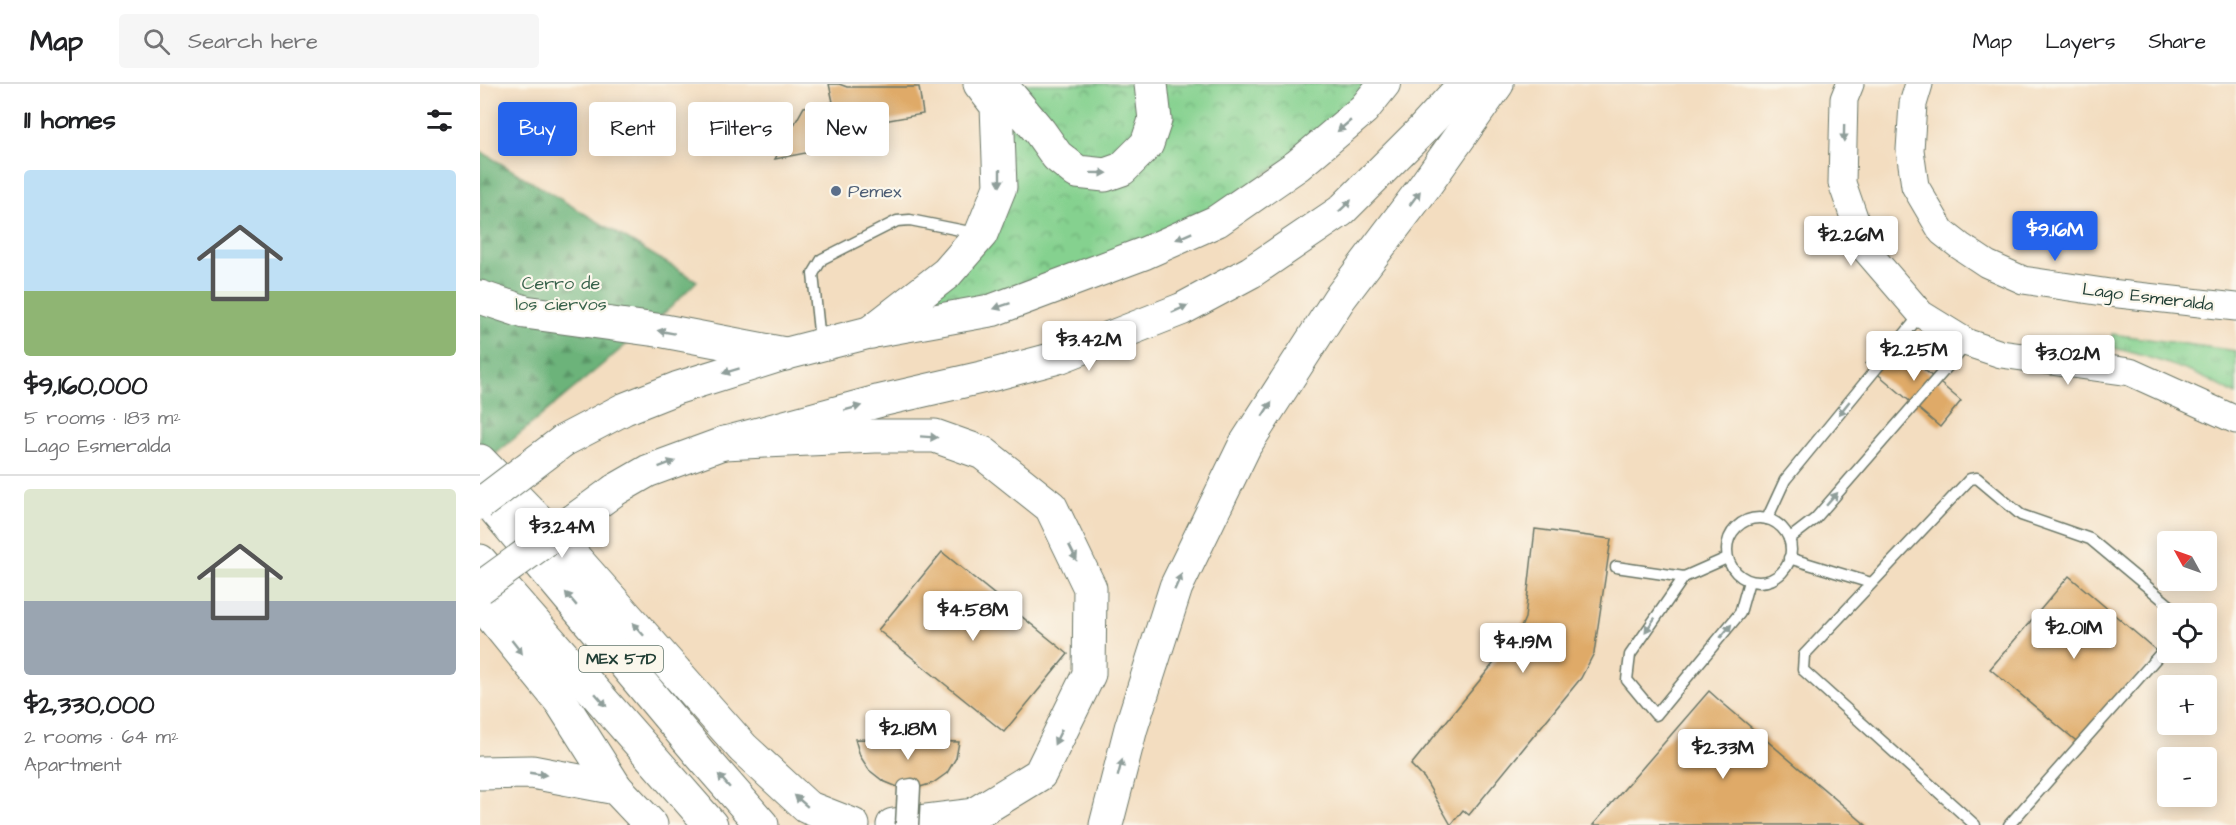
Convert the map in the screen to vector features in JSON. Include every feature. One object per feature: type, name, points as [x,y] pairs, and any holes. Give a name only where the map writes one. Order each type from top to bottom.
[{"type":"main road","points":[[871,332],[948,273],[981,234],[1000,187],[998,106],[980,84]]},
{"type":"main road","points":[[995,84],[1018,105],[1057,156],[1077,172],[1105,175],[1122,169],[1147,144],[1155,120],[1152,84]]},
{"type":"main road","points":[[480,504],[563,441],[624,409],[666,392],[785,354],[871,332],[993,310],[1144,254],[1217,221],[1298,165],[1364,109],[1384,84]]},
{"type":"main road","points":[[480,588],[615,490],[648,471],[724,443],[879,401],[1060,357],[1182,309],[1251,272],[1341,211],[1422,130],[1464,84]]},
{"type":"main road","points":[[1106,825],[1131,728],[1176,587],[1245,444],[1339,299],[1424,187],[1497,84]]},
{"type":"main road","points":[[480,297],[525,312],[664,331],[785,354]]},
{"type":"main road","points":[[724,443],[875,436],[935,436],[983,453],[1051,507],[1090,588],[1089,674],[1040,774],[973,815],[893,825]]},
{"type":"main road","points":[[480,461],[572,555],[743,748],[807,807],[853,825]]},
{"type":"main road","name":"MEX 57D","points":[[480,492],[762,825]]},
{"type":"main road","name":"MEX 57D","points":[[480,561],[711,825]]},
{"type":"main road","points":[[480,602],[562,703],[616,788],[651,825]]},
{"type":"main road","points":[[480,773],[532,772],[616,788]]},
{"type":"street","points":[[1850,84],[1844,99],[1842,183],[1865,249],[1921,314],[1968,343],[2001,354],[2130,372],[2236,420]]},
{"type":"street","name":"Lago Esmeralda","points":[[1919,84],[1913,104],[1910,150],[1915,186],[1942,232],[1960,246],[1987,264],[2023,280],[2236,307]]},
{"type":"street","points":[[904,825],[906,788],[912,787],[910,825]]},
{"type":"lane","points":[[820,345],[813,274],[822,259],[897,221],[910,220],[981,234]]},
{"type":"lane","points":[[1767,519],[1785,480],[1921,314]]},
{"type":"lane","points":[[1789,539],[1815,519],[1968,343]]},
{"type":"lane","points":[[1975,825],[1803,670],[1804,655],[1970,479],[1977,478],[2021,515],[2090,539],[2167,603]]},
{"type":"lane","points":[[1756,518],[1767,519],[1776,523],[1789,539],[1789,558],[1785,568],[1769,580],[1749,581],[1739,576],[1727,558],[1730,536],[1736,527],[1745,521],[1756,518]]},
{"type":"lane","points":[[1727,558],[1684,577],[1630,654],[1627,680],[1656,715],[1740,614],[1749,581]]},
{"type":"lane","points":[[1789,558],[1871,583]]},
{"type":"lane","points":[[1616,567],[1684,577]]},
{"type":"lane","points":[[2009,825],[2157,657]]},
{"type":"green space","points":[[980,84],[1384,84],[1364,109],[1145,253],[871,332],[943,277],[1000,187]]},
{"type":"green space","name":"Cerro de los ciervos","points":[[480,151],[697,281],[670,308],[480,467]]},
{"type":"green space","points":[[2112,334],[2236,351],[2236,395],[2175,366],[2110,347]]},
{"type":"building","points":[[829,84],[847,87],[919,87],[923,114],[889,120],[889,102],[833,102]]},
{"type":"building","points":[[804,107],[805,153],[793,155],[793,127]]},
{"type":"building","points":[[1887,338],[1961,401],[1940,427],[1866,364]]},
{"type":"building","points":[[1535,529],[1611,539],[1594,653],[1581,678],[1469,815],[1463,810],[1451,825],[1424,778],[1411,765],[1519,632],[1525,618]]},
{"type":"building","points":[[942,552],[1068,654],[1004,732],[878,630]]},
{"type":"building","points":[[2069,576],[2157,651],[2080,744],[1990,669]]},
{"type":"building","points":[[1709,691],[1719,700],[1866,825],[1593,825]]},
{"type":"building","points":[[855,739],[959,742],[956,758],[947,773],[933,783],[917,788],[900,788],[883,781],[869,770],[860,756]]},
{"type":"place","name":"Pemex","points":[[836,191]]}]
